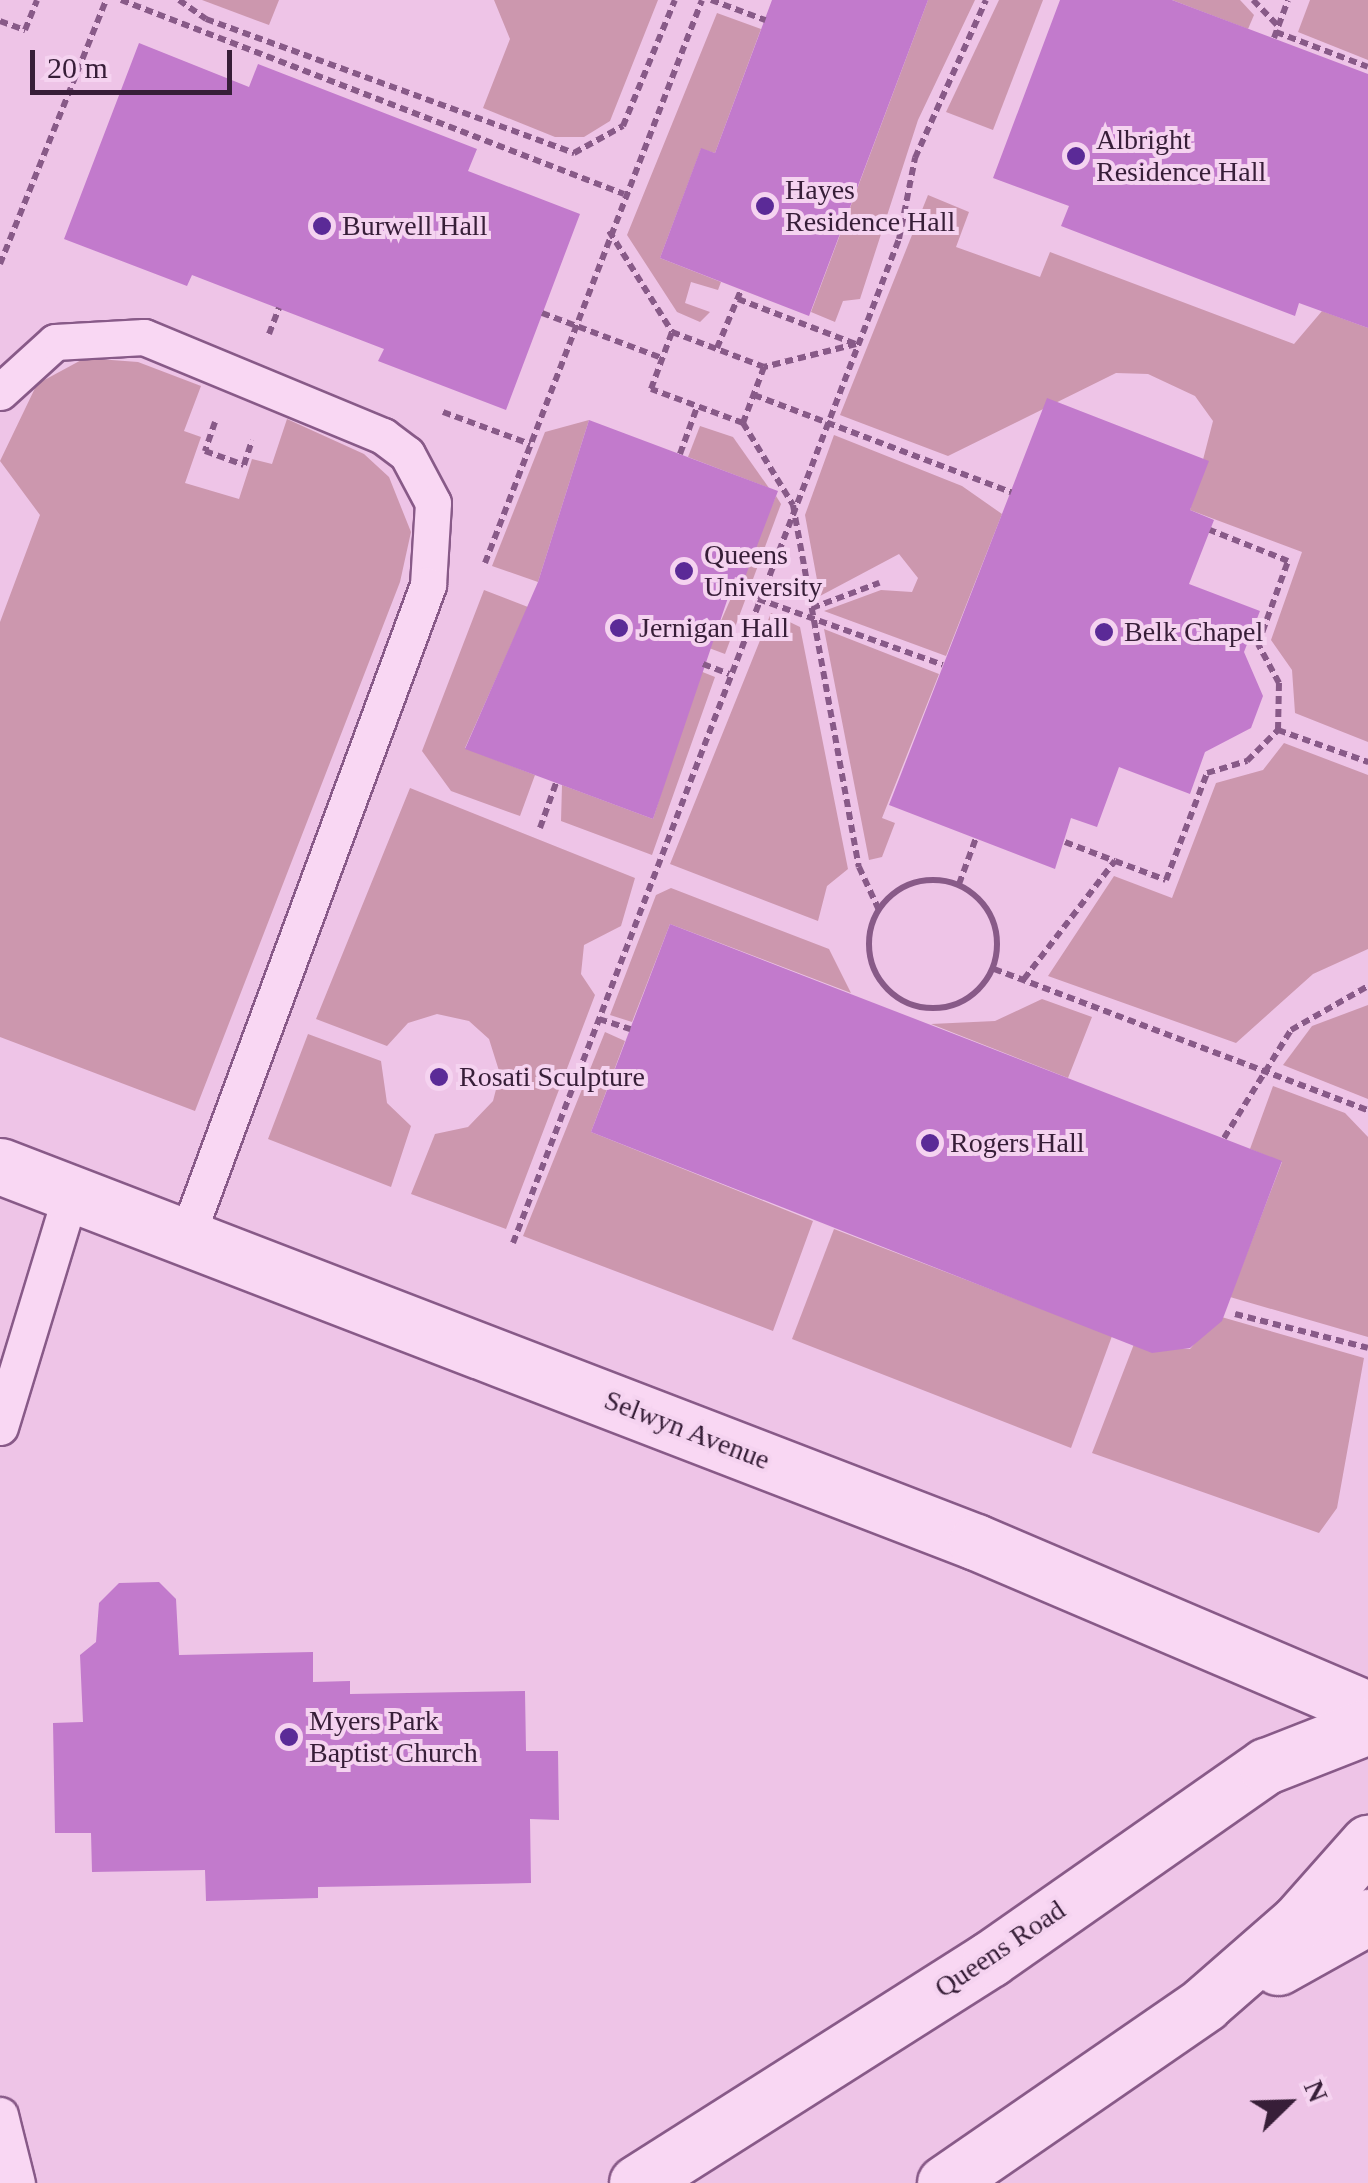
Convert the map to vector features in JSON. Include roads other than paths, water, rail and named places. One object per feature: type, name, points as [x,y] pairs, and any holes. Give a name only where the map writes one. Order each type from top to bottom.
[{"type":"street","name":"Selwyn Avenue","points":[[0,1166],[1120,1599],[1368,1708]]},
{"type":"street","name":"Queens Road","points":[[637,2183],[990,1958],[1266,1766],[1368,1726]]},
{"type":"street","points":[[945,2183],[1204,2004],[1298,1922],[1368,1843]]},
{"type":"street","points":[[1204,2004],[1368,1917]]},
{"type":"lane","points":[[0,392],[55,342],[144,337],[383,436],[407,454],[433,503],[428,585],[186,1238]]},
{"type":"lane","points":[[0,1426],[71,1193]]},
{"type":"lane","points":[[0,2115],[16,2183]]},
{"type":"place","name":"Albright Residence Hall","points":[[1076,156]]},
{"type":"place","name":"Hayes Residence Hall","points":[[765,206]]},
{"type":"place","name":"Burwell Hall","points":[[322,226]]},
{"type":"place","name":"Queens University","points":[[684,571]]},
{"type":"place","name":"Jernigan Hall","points":[[619,628]]},
{"type":"place","name":"Belk Chapel","points":[[1104,632]]},
{"type":"place","name":"Rosati Sculpture","points":[[439,1077]]},
{"type":"place","name":"Rogers Hall","points":[[930,1143]]},
{"type":"place","name":"Myers Park Baptist Church","points":[[289,1737]]}]
